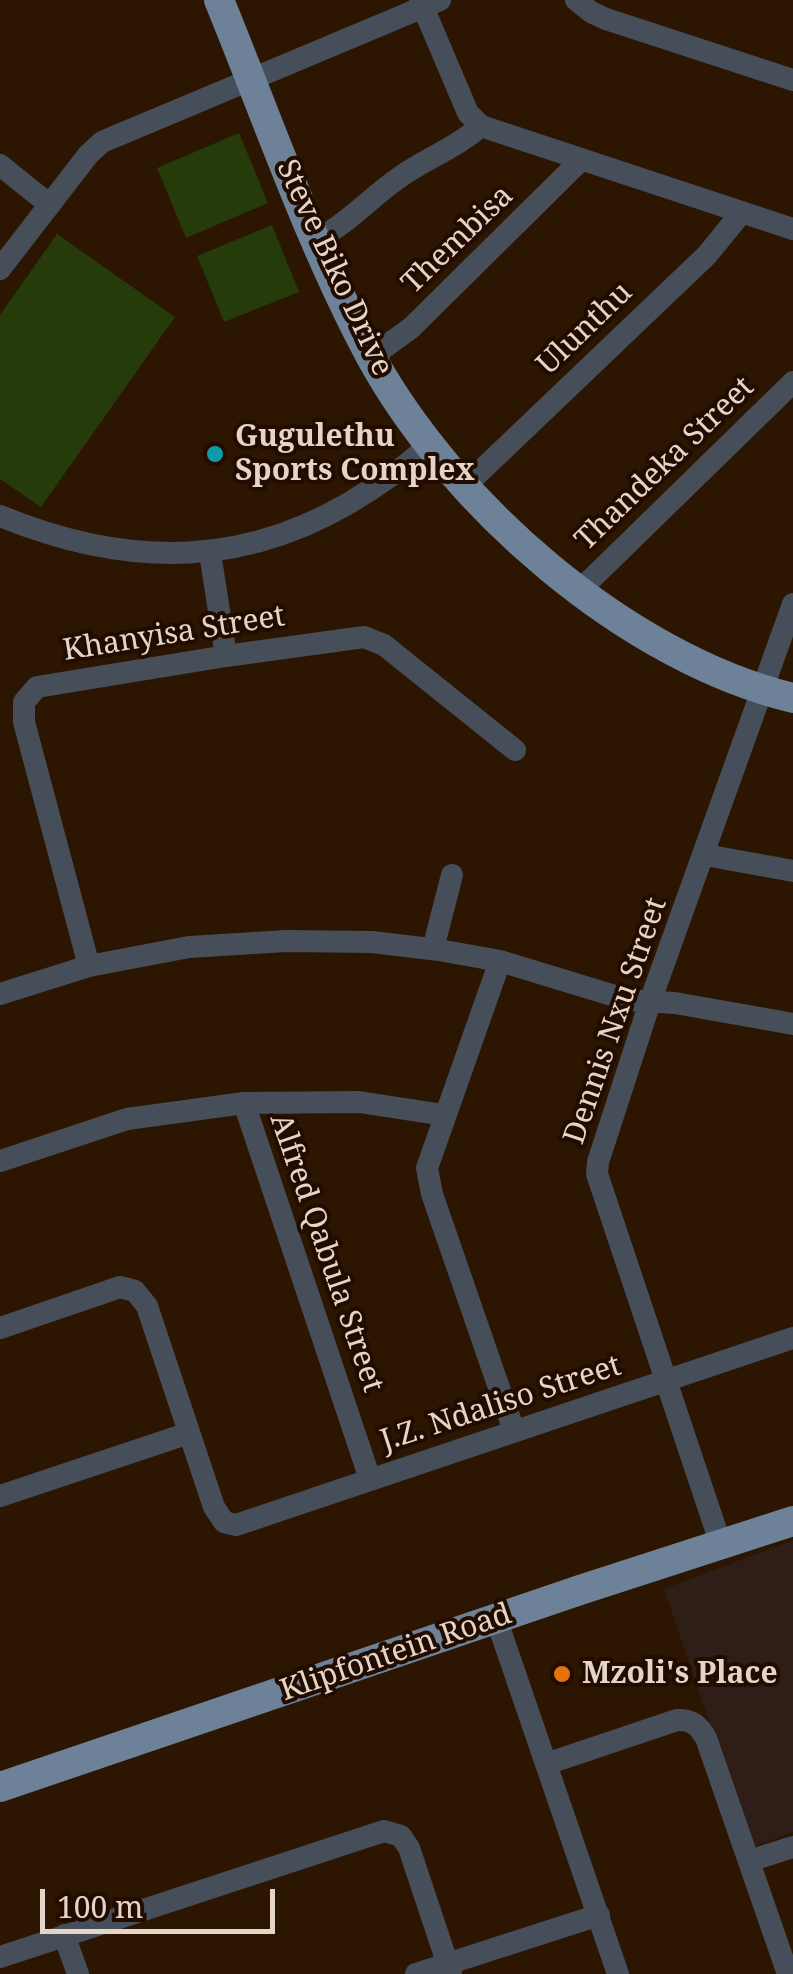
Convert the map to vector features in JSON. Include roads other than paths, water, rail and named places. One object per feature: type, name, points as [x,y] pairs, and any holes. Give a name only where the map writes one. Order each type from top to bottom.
[{"type":"main road","name":"Steve Biko Drive","points":[[219,0],[317,240],[371,358],[430,443],[519,542],[579,590],[644,634],[690,658],[778,694]]},
{"type":"main road","name":"Klipfontein Road","points":[[0,1787],[793,1521]]},
{"type":"street","points":[[576,0],[590,12],[606,18],[793,80]]},
{"type":"street","points":[[0,269],[102,142],[428,2],[468,114],[480,126],[793,228]]},
{"type":"street","points":[[317,240],[342,225],[396,179],[460,143],[480,126]]},
{"type":"street","name":"Thembisa","points":[[371,358],[411,328],[581,160]]},
{"type":"street","points":[[0,165],[50,204]]},
{"type":"street","name":"Ulunthu","points":[[465,486],[706,255],[742,212]]},
{"type":"street","name":"Thandeka Street","points":[[579,590],[793,382]]},
{"type":"street","points":[[0,516],[60,539],[94,547],[124,552],[210,553],[288,533],[350,504],[430,443]]},
{"type":"street","points":[[210,553],[226,656]]},
{"type":"street","name":"Dennis Nxu Street","points":[[720,1545],[597,1174],[650,1002],[705,855],[778,694],[793,604]]},
{"type":"street","name":"Khanyisa Street","points":[[89,966],[24,722],[24,702],[36,687],[364,638],[376,640],[515,750]]},
{"type":"street","points":[[705,855],[793,871]]},
{"type":"street","points":[[433,949],[452,875]]},
{"type":"street","points":[[0,994],[89,966],[189,947],[286,940],[372,942],[500,962],[628,1000],[676,1003],[793,1024]]},
{"type":"street","points":[[500,962],[429,1156],[428,1175],[514,1431]]},
{"type":"street","points":[[0,1161],[126,1119],[244,1103],[359,1102],[444,1114]]},
{"type":"street","name":"Alfred Qabula Street","points":[[244,1103],[370,1479]]},
{"type":"street","points":[[0,1328],[120,1287],[131,1288],[147,1306],[189,1433],[0,1496]]},
{"type":"street","name":"J.Z. Ndaliso Street","points":[[189,1433],[214,1508],[228,1524],[242,1524],[793,1338]]},
{"type":"street","points":[[496,1618],[618,1974]]},
{"type":"street","points":[[546,1764],[678,1720],[690,1721],[706,1738],[788,1974]]},
{"type":"street","points":[[0,1957],[384,1831],[401,1836],[409,1848],[450,1969]]},
{"type":"street","points":[[749,1861],[793,1846]]},
{"type":"street","points":[[416,1974],[450,1969],[599,1915]]},
{"type":"street","points":[[64,1935],[78,1974]]},
{"type":"place","name":"Gugulethu Sports Complex","points":[[215,454]]},
{"type":"place","name":"Mzoli's Place","points":[[562,1674]]}]
